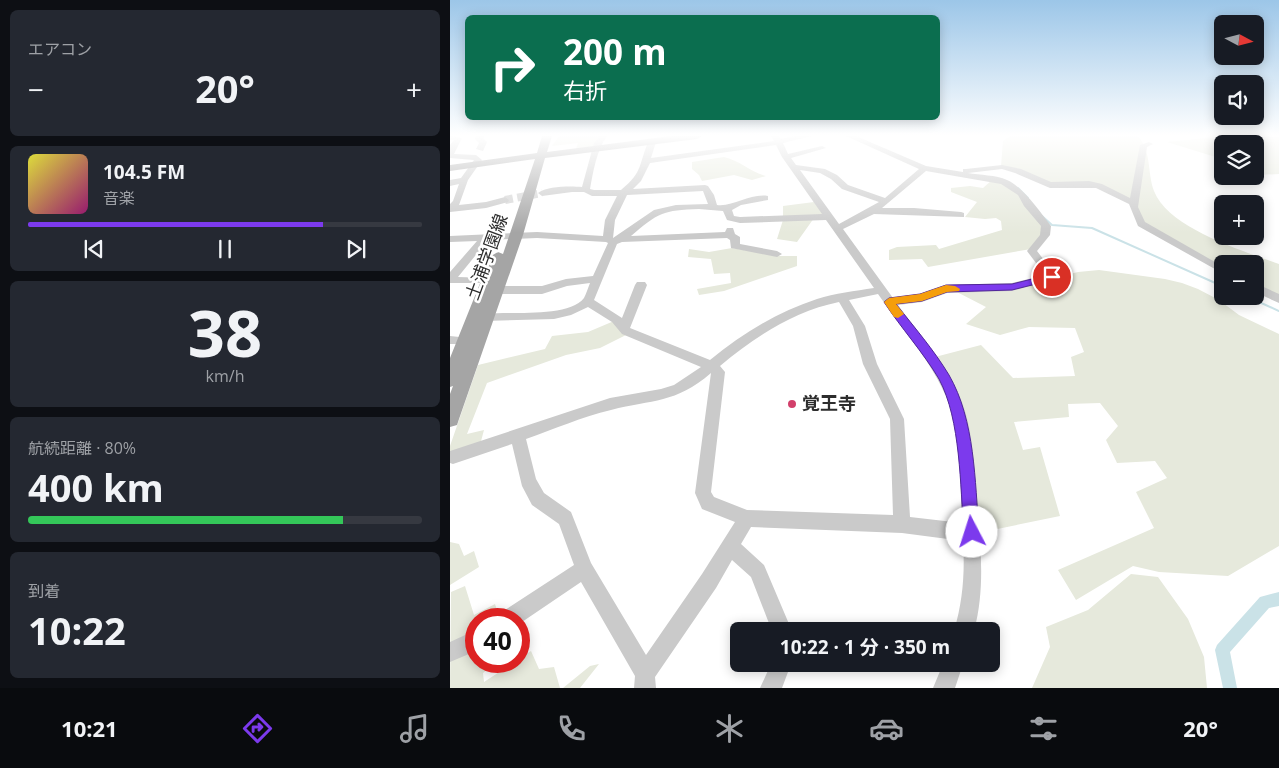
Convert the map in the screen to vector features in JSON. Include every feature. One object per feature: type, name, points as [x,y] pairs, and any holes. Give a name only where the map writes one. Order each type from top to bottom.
[{"type":"main road","name":"土浦学園線","points":[[512,236],[527,168]]},
{"type":"main road","name":"土浦学園線","points":[[450,380],[465,341],[493,286],[537,168]]},
{"type":"main road","name":"土浦学園線","points":[[450,419],[487,318],[493,286]]},
{"type":"street","points":[[450,209],[460,197],[464,180],[473,168]]},
{"type":"street","points":[[586,190],[591,168]]},
{"type":"street","points":[[615,240],[610,220],[624,192],[637,181],[643,168]]},
{"type":"street","points":[[794,168],[944,378],[955,403],[964,447],[972,532],[972,588],[966,622]]},
{"type":"street","points":[[814,168],[834,177],[845,186],[885,201]]},
{"type":"street","points":[[837,228],[874,211],[902,189],[924,168]]},
{"type":"street","points":[[889,302],[922,298],[946,289],[1012,287],[1052,277],[1032,251],[1045,236],[1046,226],[1027,204],[1022,194],[1004,182],[952,171],[925,168]]},
{"type":"street","points":[[952,171],[988,168]]},
{"type":"street","points":[[1006,168],[1050,185],[1089,184],[1099,186],[1135,204]]},
{"type":"street","points":[[1140,168],[1133,207],[1141,224],[1214,265]]},
{"type":"street","points":[[450,182],[464,180]]},
{"type":"street","points":[[542,193],[572,189],[586,190],[592,193],[705,188],[710,195],[713,206],[727,217],[765,220],[828,217]]},
{"type":"street","points":[[730,235],[727,217],[738,204],[765,198]]},
{"type":"street","points":[[450,209],[486,205],[505,200]]},
{"type":"street","points":[[487,318],[547,316],[578,308],[588,301],[615,240],[657,210],[713,206]]},
{"type":"street","points":[[874,211],[914,211],[961,215]]},
{"type":"street","points":[[891,211],[893,224]]},
{"type":"street","points":[[450,239],[484,239],[512,236],[615,240],[730,235],[735,237],[735,246],[777,254]]},
{"type":"street","points":[[450,279],[484,239]]},
{"type":"street","points":[[450,279],[493,286],[542,290],[566,283],[597,279]]},
{"type":"street","points":[[624,328],[641,285]]},
{"type":"street","points":[[453,457],[610,404],[679,390],[734,347],[777,320],[808,306],[842,297],[881,290]]},
{"type":"street","points":[[1264,292],[1279,299]]},
{"type":"street","points":[[842,297],[859,326],[870,364],[897,419],[902,524]]},
{"type":"street","points":[[588,301],[616,319],[624,328],[712,366],[718,372],[703,493],[708,503],[747,518],[902,524],[972,532]]},
{"type":"street","points":[[450,340],[465,341]]},
{"type":"street","points":[[518,436],[528,482],[538,499],[565,518],[584,569],[645,681],[747,518]]},
{"type":"street","points":[[730,546],[758,571],[778,622]]},
{"type":"street","points":[[526,608],[584,569]]},
{"type":"street","points":[[450,652],[465,648]]},
{"type":"street","points":[[771,688],[778,672]]},
{"type":"street","points":[[944,688],[950,672]]},
{"type":"shaded area","points":[[748,168],[766,176],[752,180],[734,175],[702,181],[699,175],[692,169]]},
{"type":"shaded area","points":[[1007,168],[1149,168],[1154,191],[1162,205],[1175,217],[1214,239],[1214,245],[1228,245],[1255,255],[1214,255],[1214,264],[1145,226],[1136,207],[1103,186],[1055,184]]},
{"type":"shaded area","points":[[1264,168],[1279,168],[1279,174],[1264,175]]},
{"type":"shaded area","points":[[992,180],[1013,187],[1043,222],[1043,233],[1031,249],[928,267],[922,259],[889,260],[889,250],[897,247],[936,245],[939,249],[1002,230],[1001,221],[996,218],[965,217],[977,202],[951,192],[951,188],[970,186],[983,188]]},
{"type":"shaded area","points":[[814,202],[824,215],[814,218],[797,242],[777,239],[783,220],[783,206]]},
{"type":"shaded area","points":[[732,248],[778,256],[797,256],[797,266],[724,291],[699,295],[697,289],[731,283],[730,273],[714,274],[711,259],[688,257],[689,249],[709,252]]},
{"type":"shaded area","points":[[1264,258],[1279,264],[1279,297],[1264,290]]},
{"type":"shaded area","points":[[1099,270],[1182,283],[1214,297],[1214,305],[1226,305],[1239,315],[1279,334],[1279,546],[1228,576],[1159,572],[1133,566],[1076,600],[1058,570],[1154,528],[1136,492],[1167,478],[1155,461],[1117,463],[1106,440],[1118,426],[1100,403],[1068,404],[1069,417],[1014,422],[1023,450],[1040,447],[1060,516],[978,533],[972,455],[935,357],[981,345],[1013,378],[1075,376],[1071,357],[1084,352],[1075,328],[1029,327],[1000,335],[966,324],[986,307],[953,290],[1013,288],[1078,272]]},
{"type":"shaded area","points":[[614,321],[626,335],[600,348],[566,355],[487,383],[467,434],[484,430],[480,445],[450,454],[450,446],[478,365],[545,349],[552,336],[588,332]]},
{"type":"shaded area","points":[[450,542],[459,544],[464,556],[474,551],[479,567],[450,585]]},
{"type":"shaded area","points":[[1131,574],[1158,577],[1188,619],[1204,657],[1207,688],[1032,688],[1050,647],[1046,627],[1088,610]]},
{"type":"shaded area","points":[[465,586],[472,608],[465,608],[465,673],[483,673],[484,682],[498,673],[530,673],[531,651],[539,669],[554,667],[560,688],[450,688],[451,592]]},
{"type":"shaded area","points":[[495,604],[496,608],[487,608]]},
{"type":"shaded area","points":[[599,664],[580,688],[563,688],[590,666]]},
{"type":"waterway","points":[[1018,188],[1028,198]]},
{"type":"waterway","points":[[1042,216],[1052,225],[1092,228],[1214,282]]},
{"type":"waterway","points":[[1264,304],[1279,311]]},
{"type":"waterway","points":[[1230,688],[1222,650],[1265,602],[1279,599]]},
{"type":"tunnel","points":[[505,200],[542,193]]},
{"type":"slow traffic","points":[[898,314],[889,302],[922,298],[946,289],[955,289]]},
{"type":"place","name":"覚王寺","points":[[792,404]]},
{"type":"route","points":[[972,532],[964,447],[955,403],[944,378],[889,302],[922,298],[946,289],[1012,287],[1052,277]]}]
